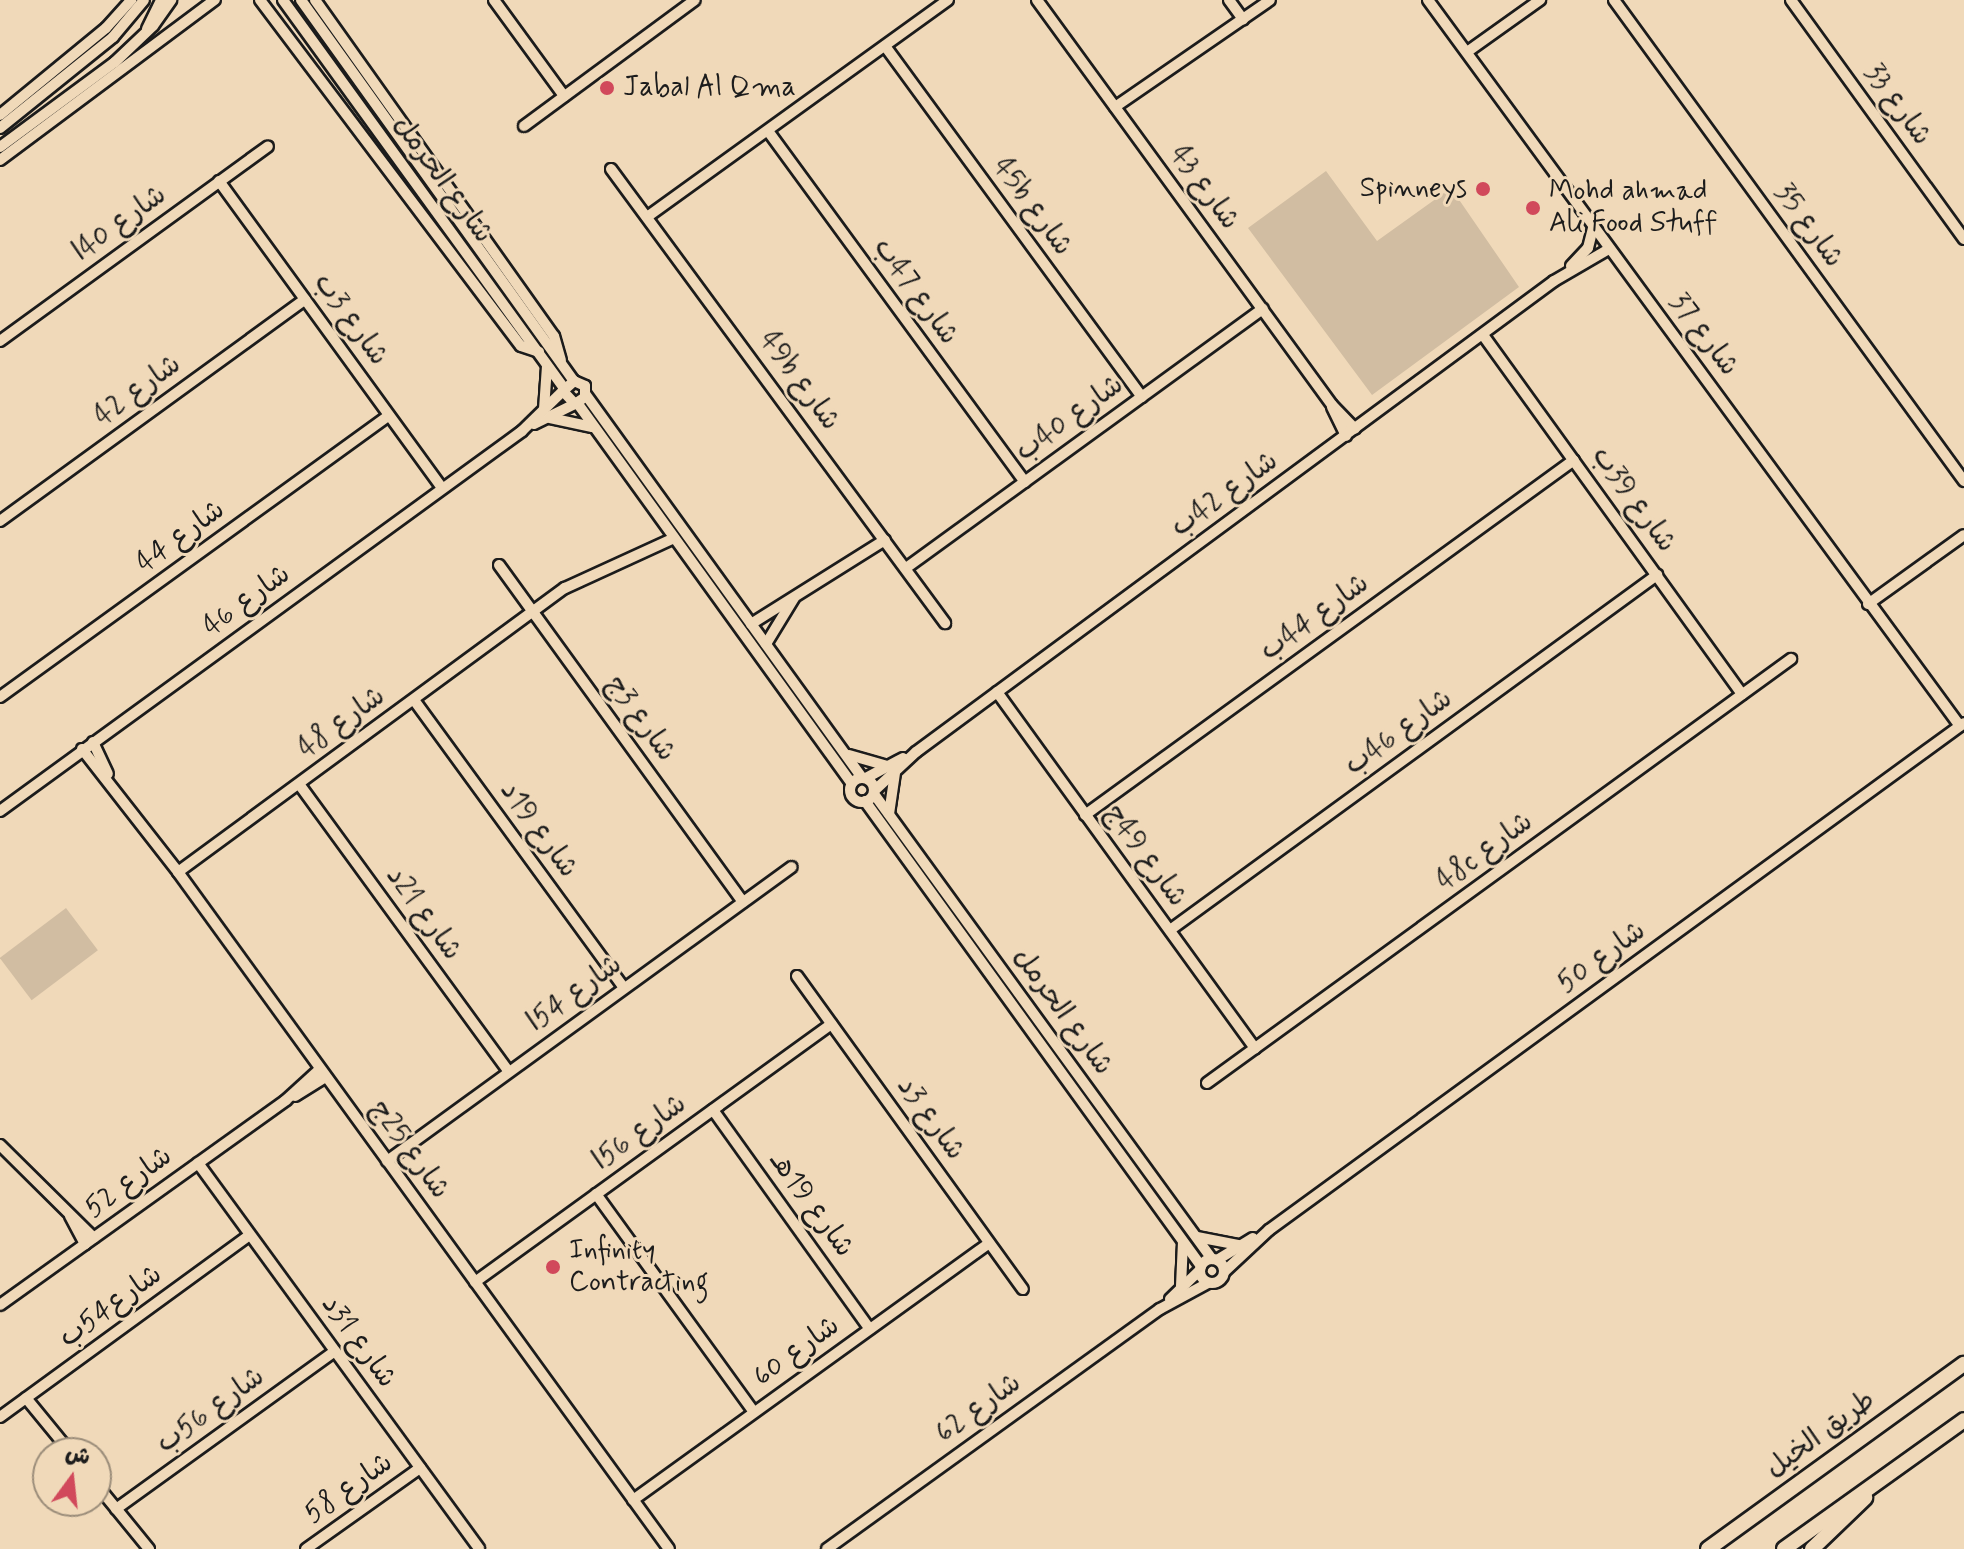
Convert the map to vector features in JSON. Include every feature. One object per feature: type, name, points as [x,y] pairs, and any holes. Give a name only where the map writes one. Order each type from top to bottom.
[{"type":"highway","name":"طريق الخيل","points":[[1708,1549],[1964,1364]]},
{"type":"highway","points":[[1784,1549],[1964,1420]]},
{"type":"highway","points":[[1812,1549],[1880,1479]]},
{"type":"street","points":[[0,128],[78,59],[131,0]]},
{"type":"street","points":[[0,115],[124,26],[144,0]]},
{"type":"street","points":[[145,34],[161,0]]},
{"type":"street","points":[[0,147],[145,34],[171,0]]},
{"type":"street","points":[[0,160],[215,0]]},
{"type":"street","points":[[260,0],[521,346],[539,352]]},
{"type":"street","name":"شارع الحرمل","points":[[283,0],[576,404]]},
{"type":"street","name":"شارع الحرمل","points":[[301,0],[560,362],[574,381],[585,386],[586,395]]},
{"type":"street","points":[[315,0],[554,336],[560,362]]},
{"type":"street","points":[[494,0],[564,96]]},
{"type":"street","points":[[524,126],[678,5],[695,0]]},
{"type":"street","points":[[647,217],[948,0]]},
{"type":"street","name":"شارع 43","points":[[1037,0],[1332,405],[1355,429]]},
{"type":"street","points":[[1229,0],[1243,19]]},
{"type":"street","points":[[1117,110],[1270,0]]},
{"type":"street","name":"شارع 37","points":[[1428,0],[1960,727]]},
{"type":"street","points":[[1467,52],[1540,0]]},
{"type":"street","name":"شارع 35","points":[[1614,0],[1964,481]]},
{"type":"street","name":"شارع 33","points":[[1791,0],[1964,239]]},
{"type":"street","name":"45b شارع","points":[[885,46],[1142,397]]},
{"type":"street","name":"شارع 47ب","points":[[768,131],[1025,482]]},
{"type":"street","name":"شارع 40ا","points":[[0,341],[268,146]]},
{"type":"street","points":[[392,154],[393,174]]},
{"type":"street","name":"49b شارع","points":[[611,169],[945,623]]},
{"type":"street","name":"شارع 3ب","points":[[219,181],[442,488]]},
{"type":"street","name":"شارع 42ب","points":[[1562,276],[1588,248],[1593,228]]},
{"type":"street","name":"شارع 42ب","points":[[852,784],[893,768],[916,752],[1562,276],[1609,249]]},
{"type":"street","name":"شارع 42","points":[[0,521],[305,299]]},
{"type":"street","name":"شارع 40ب","points":[[906,568],[1263,309]]},
{"type":"street","name":"شارع 39ب","points":[[1483,335],[1742,694]]},
{"type":"street","points":[[547,364],[549,388],[544,415],[568,418],[597,431]]},
{"type":"street","name":"شارع 46","points":[[0,811],[544,415],[574,381]]},
{"type":"street","points":[[852,784],[576,404],[586,395],[864,778]]},
{"type":"street","name":"شارع 46","points":[[544,415],[576,404]]},
{"type":"street","name":"شارع 43","points":[[1332,405],[1346,436]]},
{"type":"street","name":"شارع 44","points":[[0,697],[389,415]]},
{"type":"street","name":"شارع 44ب","points":[[1085,815],[1574,460]]},
{"type":"street","points":[[1868,604],[1964,535]]},
{"type":"street","name":"شارع 48","points":[[178,872],[565,588],[674,538]]},
{"type":"street","points":[[751,624],[885,540]]},
{"type":"street","name":"شارع 3ج","points":[[499,565],[743,902]]},
{"type":"street","name":"شارع 46ب","points":[[1170,930],[1657,575]]},
{"type":"street","points":[[766,644],[795,596]]},
{"type":"street","name":"48c شارع","points":[[1207,1083],[1791,659]]},
{"type":"street","name":"شارع 49ج","points":[[997,692],[1255,1048]]},
{"type":"street","name":"شارع 19د","points":[[414,700],[624,988]]},
{"type":"street","name":"شارع 50","points":[[1208,1283],[1218,1282],[1225,1271],[1269,1230],[1960,727]]},
{"type":"street","name":"شارع 25ج","points":[[93,742],[110,780]]},
{"type":"street","name":"شارع 25ج","points":[[82,749],[110,780],[178,872],[669,1549]]},
{"type":"street","points":[[843,750],[860,760],[893,768],[889,814]]},
{"type":"street","name":"شارع 42ب","points":[[865,801],[893,768]]},
{"type":"street","name":"شارع الحرمل","points":[[864,778],[1195,1235],[1225,1271]]},
{"type":"street","name":"شارع 21د","points":[[299,784],[509,1072]]},
{"type":"street","name":"شارع الحرمل","points":[[852,784],[853,797],[865,801],[1183,1240],[1208,1283]]},
{"type":"street","name":"شارع 54ا","points":[[387,1161],[791,867]]},
{"type":"street","name":"شارع 3د","points":[[797,976],[1023,1289]]},
{"type":"street","name":"شارع 56ا","points":[[475,1282],[832,1024]]},
{"type":"street","name":"شارع 52","points":[[0,1305],[323,1073]]},
{"type":"street","name":"شارع 19هـ","points":[[713,1110],[870,1329]]},
{"type":"street","points":[[0,1145],[70,1215],[89,1241]]},
{"type":"street","name":"شارع 31د","points":[[198,1163],[479,1549]]},
{"type":"street","points":[[596,1194],[754,1412]]},
{"type":"street","name":"شارع 50","points":[[1200,1268],[1269,1230]]},
{"type":"street","name":"شارع54ب","points":[[0,1417],[250,1235]]},
{"type":"street","points":[[1195,1235],[1222,1245],[1241,1244]]},
{"type":"street","points":[[1180,1289],[1183,1240]]},
{"type":"street","name":"شارع 60","points":[[633,1500],[989,1243]]},
{"type":"street","name":"شارع 62","points":[[1160,1309],[1200,1268]]},
{"type":"street","name":"شارع 62","points":[[827,1549],[1160,1309],[1208,1283]]},
{"type":"street","name":"شارع 56ب","points":[[116,1509],[335,1351]]},
{"type":"street","points":[[26,1398],[58,1437]]},
{"type":"street","name":"شارع 58","points":[[306,1549],[420,1468]]},
{"type":"street","points":[[112,1504],[149,1549]]},
{"type":"shaded area","points":[[1326,171],[1377,241],[1451,188],[1519,287],[1372,395],[1248,228]]},
{"type":"shaded area","points":[[66,908],[98,950],[32,1000],[0,958]]},
{"type":"place","name":"Jabal Al Qma","points":[[607,88]]},
{"type":"place","name":"Spinneys","points":[[1483,189]]},
{"type":"place","name":"Mohd ahmad Ali Food Stuff","points":[[1533,208]]},
{"type":"place","name":"Infinity Contracting","points":[[553,1267]]}]
